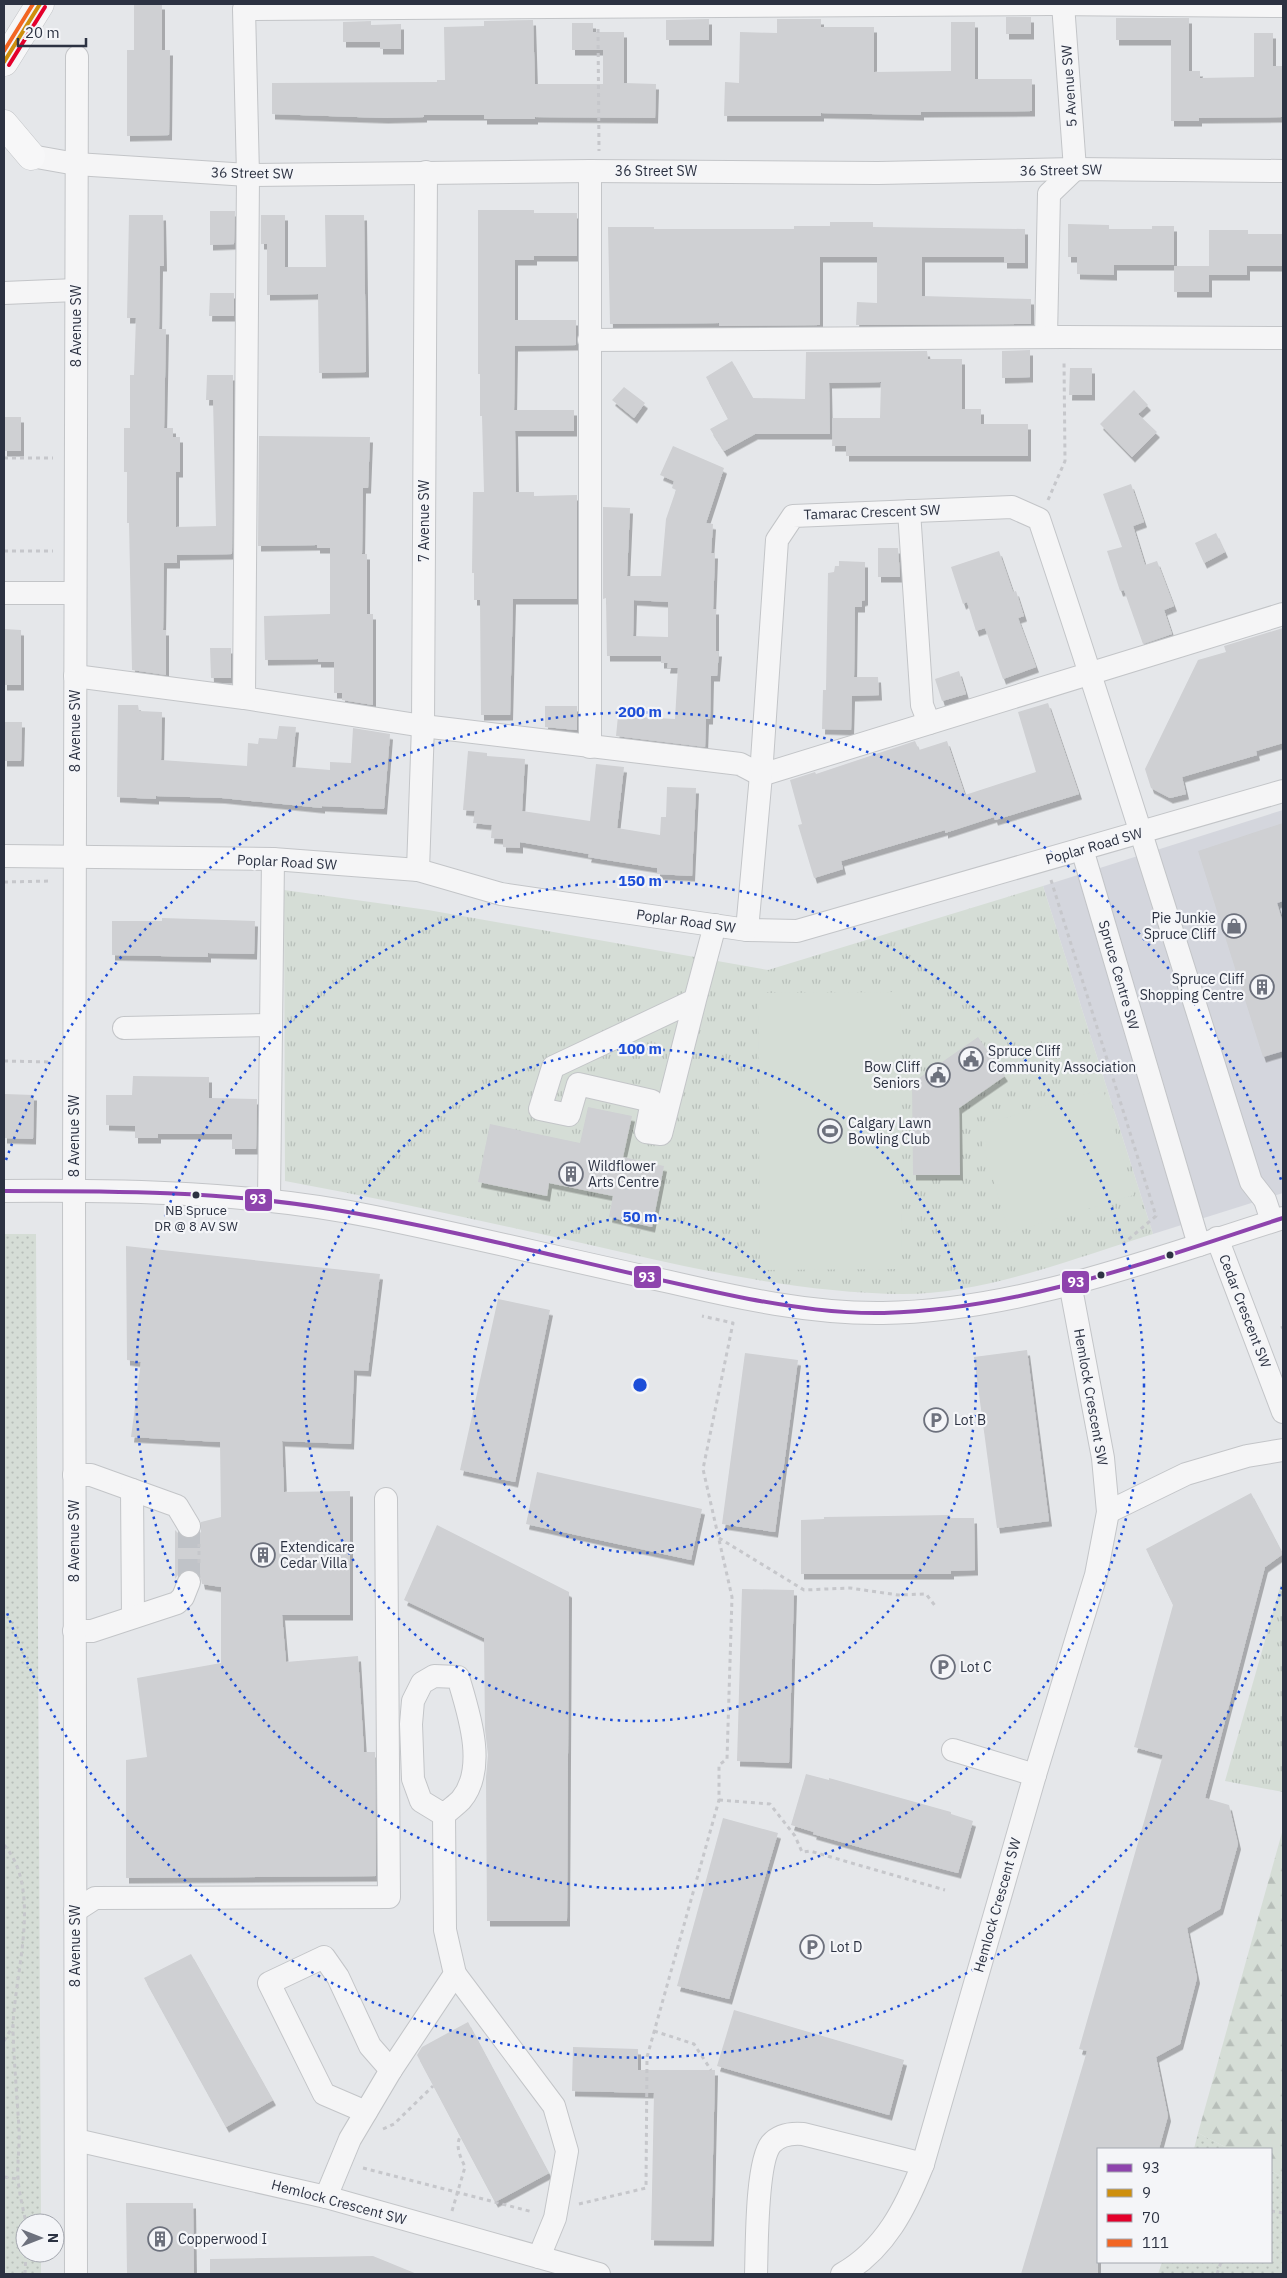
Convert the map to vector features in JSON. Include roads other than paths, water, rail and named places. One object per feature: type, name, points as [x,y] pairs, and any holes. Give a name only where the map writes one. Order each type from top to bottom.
[{"type":"main road","points":[[4,62],[40,4]]},
{"type":"main road","points":[[4,124],[31,156]]},
{"type":"main road","name":"36 Street SW","points":[[4,156],[31,156]]},
{"type":"street","points":[[244,698],[248,175],[244,9],[1063,4],[1283,6]]},
{"type":"street","name":"5 Avenue SW","points":[[1063,4],[1075,169]]},
{"type":"street","name":"8 Avenue SW","points":[[76,2274],[74,856],[77,57]]},
{"type":"street","name":"36 Street SW","points":[[31,156],[76,164],[248,175],[426,172],[594,163],[878,173],[1075,169],[1283,171]]},
{"type":"street","points":[[590,746],[589,340],[594,163]]},
{"type":"street","points":[[1055,337],[1049,194],[1075,169]]},
{"type":"street","name":"7 Avenue SW","points":[[418,870],[423,726],[426,172]]},
{"type":"street","points":[[4,293],[76,290]]},
{"type":"street","points":[[589,340],[1055,337],[1283,338]]},
{"type":"street","name":"Tamarac Crescent SW","points":[[747,930],[761,775],[777,540],[793,516],[1012,507],[1039,519],[1091,672]]},
{"type":"street","points":[[910,511],[922,704],[929,723]]},
{"type":"street","points":[[4,593],[75,594]]},
{"type":"street","points":[[75,676],[244,698],[423,726],[740,764],[761,775],[1283,614]]},
{"type":"street","points":[[4,1191],[74,1190],[224,1195],[269,1199],[373,1216],[787,1306],[848,1313],[926,1311],[1022,1296],[1070,1284],[1278,1220],[1251,1182],[1091,672]]},
{"type":"street","name":"Poplar Road SW","points":[[4,856],[273,860],[418,870],[501,894],[747,930],[796,931],[1140,833],[1283,790]]},
{"type":"street","name":"Spruce Centre SW","points":[[1082,849],[1208,1241]]},
{"type":"street","points":[[269,1199],[273,860]]},
{"type":"street","points":[[695,1000],[553,1066],[540,1109],[569,1115],[578,1084],[652,1101],[646,1132],[661,1134],[715,925]]},
{"type":"street","points":[[124,1028],[271,1025]]},
{"type":"street","name":"Cedar Crescent SW","points":[[1208,1241],[1283,1412]]},
{"type":"street","name":"Hemlock Crescent SW","points":[[842,2274],[876,2247],[893,2227],[908,2200],[923,2164],[1035,1775],[1096,1575],[1108,1512],[1103,1458],[1070,1284]]},
{"type":"street","points":[[1108,1512],[1186,1474],[1247,1456],[1283,1450]]},
{"type":"street","points":[[74,1475],[91,1475],[177,1506],[194,1532]]},
{"type":"street","points":[[132,1490],[133,1617]]},
{"type":"street","points":[[75,1910],[95,1898],[390,1897],[386,1500]]},
{"type":"street","points":[[74,1631],[92,1631],[177,1602],[183,1597],[194,1575]]},
{"type":"street","points":[[444,1815],[421,1801],[413,1779],[411,1724],[413,1701],[422,1683],[434,1676],[458,1677],[474,1734],[473,1773],[462,1798],[444,1815],[445,1930],[455,1974],[554,2106],[567,2151],[555,2218],[539,2257]]},
{"type":"street","points":[[953,1750],[1035,1775]]},
{"type":"street","points":[[366,2112],[324,2094],[269,1983],[324,1956],[338,1977],[370,2046],[391,2070]]},
{"type":"street","points":[[326,2197],[350,2139],[391,2070],[455,1974]]},
{"type":"street","points":[[756,2274],[762,2171],[766,2154],[776,2140],[784,2135],[803,2134],[923,2164]]},
{"type":"street","name":"Hemlock Crescent SW","points":[[76,2140],[326,2197],[599,2274]]},
{"type":"tunnel","points":[[189,1526],[189,1582]]},
{"type":"place","name":"Pie Junkie Spruce Cliff","points":[[1234,926]]},
{"type":"place","name":"Spruce Cliff Shopping Centre","points":[[1262,987]]},
{"type":"place","name":"Spruce Cliff Community Association","points":[[971,1059]]},
{"type":"place","name":"Bow Cliff Seniors","points":[[938,1075]]},
{"type":"place","name":"Calgary Lawn Bowling Club","points":[[830,1131]]},
{"type":"place","name":"Wildflower Arts Centre","points":[[571,1174]]},
{"type":"place","name":"NB Spruce DR @ 8 AV SW","points":[[196,1195]]},
{"type":"place","name":"Lot B","points":[[936,1420]]},
{"type":"place","name":"Extendicare Cedar Villa","points":[[263,1555]]},
{"type":"place","name":"Lot C","points":[[943,1667]]},
{"type":"place","name":"Lot D","points":[[812,1947]]},
{"type":"place","name":"Copperwood I","points":[[160,2239]]}]
